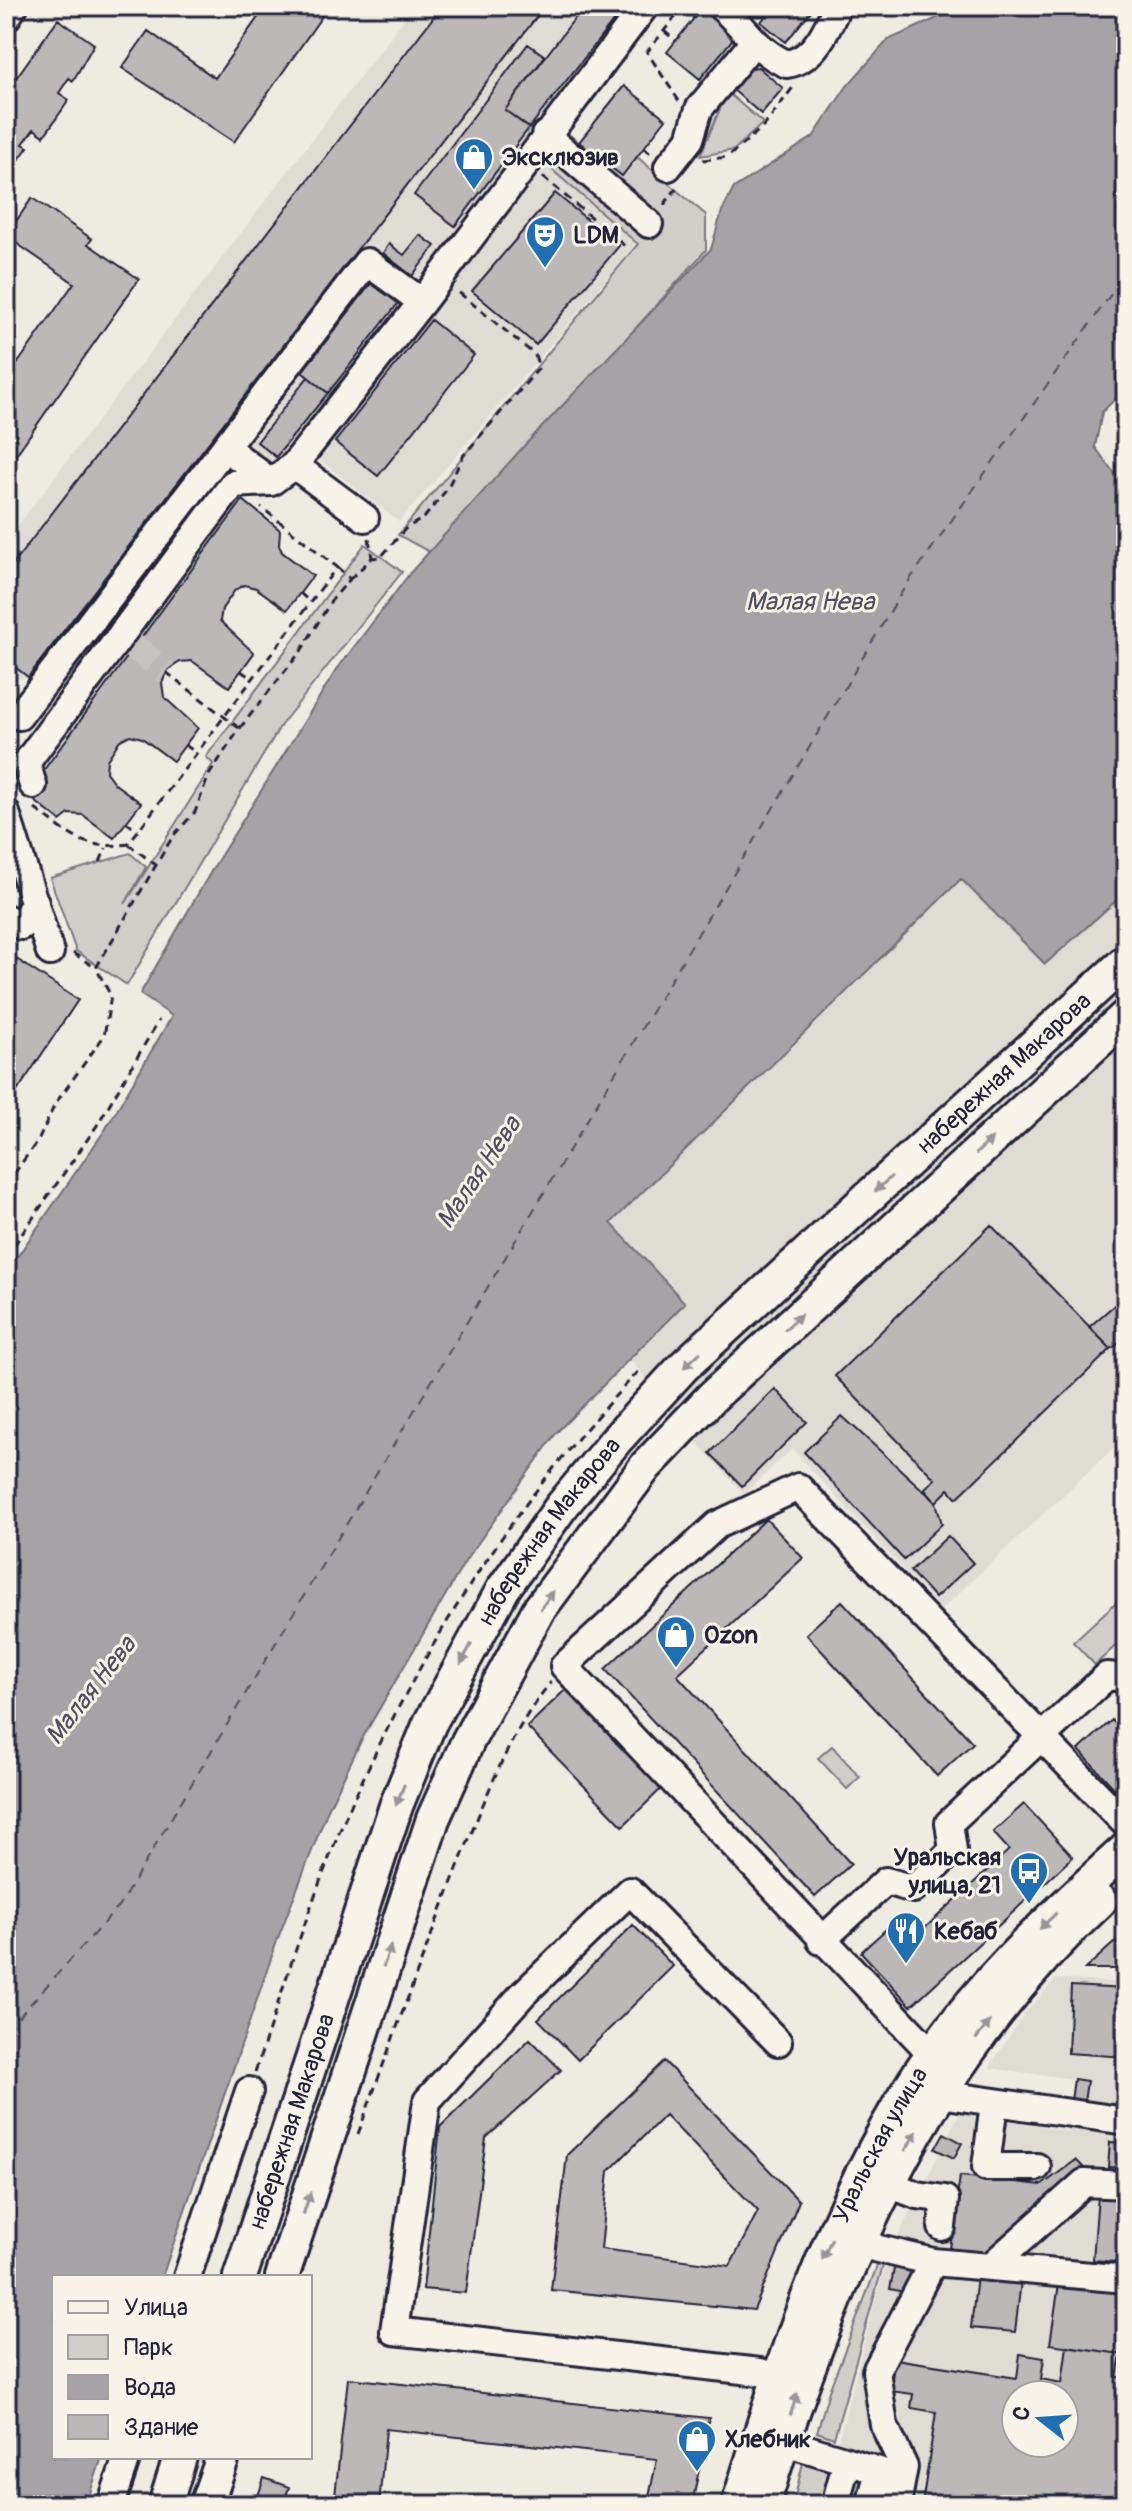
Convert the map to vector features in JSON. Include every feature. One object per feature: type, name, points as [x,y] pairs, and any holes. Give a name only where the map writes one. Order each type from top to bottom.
[{"type":"main road","name":"набережная Макарова","points":[[241,2275],[396,1806],[430,1723],[503,1589],[561,1507],[616,1440],[684,1366],[1126,961]]},
{"type":"main road","name":"набережная Макарова","points":[[283,2275],[433,1819],[468,1741],[538,1611],[646,1466],[712,1397],[1126,1016]]},
{"type":"main road","name":"Уральская улица","points":[[738,2505],[777,2377],[829,2244],[868,2162],[935,2075],[1016,1953],[1126,1849]]},
{"type":"main road","name":"Уральская улица","points":[[763,2505],[825,2316],[935,2075],[1031,1968],[1126,1878]]},
{"type":"main road","points":[[165,2505],[179,2459]]},
{"type":"main road","points":[[206,2505],[222,2459]]},
{"type":"street","points":[[6,18],[14,6]]},
{"type":"street","points":[[33,796],[26,763],[126,641],[231,497],[271,482],[294,465],[422,302],[525,161],[645,6]]},
{"type":"street","points":[[720,6],[738,20],[753,43],[768,56],[787,64],[806,56],[827,30],[837,6]]},
{"type":"street","points":[[674,160],[690,139],[699,109],[753,43]]},
{"type":"street","points":[[545,135],[649,224]]},
{"type":"street","points":[[37,749],[12,707],[225,447],[367,262],[422,302]]},
{"type":"street","points":[[225,447],[271,482]]},
{"type":"street","points":[[294,465],[365,518]]},
{"type":"street","points":[[6,813],[50,952]]},
{"type":"street","points":[[6,918],[21,926],[35,902]]},
{"type":"street","points":[[1126,1824],[798,1487],[717,1525],[564,1666],[821,1941],[935,2075],[994,2103],[1126,2121]]},
{"type":"street","points":[[821,1941],[886,1881],[913,1889],[953,1850],[949,1823],[1107,1676],[1126,1678]]},
{"type":"street","points":[[777,2377],[760,2372],[394,2331],[427,2101],[523,1994],[630,1891],[778,2042]]},
{"type":"street","points":[[188,2275],[249,2091]]},
{"type":"street","points":[[994,2103],[986,2167],[1037,2167]]},
{"type":"street","points":[[886,2183],[917,2195],[945,2199],[942,2227]]},
{"type":"street","points":[[991,2266],[1084,2183],[1126,2185]]},
{"type":"street","points":[[858,2244],[933,2262],[1126,2279]]},
{"type":"street","points":[[897,2505],[904,2467],[884,2425],[876,2371],[933,2262]]},
{"type":"street","points":[[782,2441],[879,2471],[870,2505]]},
{"type":"street","points":[[111,2505],[126,2459]]},
{"type":"street","points":[[835,2505],[847,2461]]},
{"type":"path","points":[[681,104],[647,52],[683,7],[694,19]]},
{"type":"path","points":[[664,31],[676,41]]},
{"type":"path","points":[[674,160],[728,157],[764,126],[795,89],[787,64]]},
{"type":"path","points":[[525,161],[626,247]]},
{"type":"path","points":[[100,962],[173,836],[195,812],[209,775],[240,728],[301,651],[331,601],[372,558],[381,557],[406,528],[424,518],[447,489],[458,462],[539,368],[535,355],[441,277]]},
{"type":"path","points":[[231,497],[337,567],[350,579]]},
{"type":"path","points":[[33,796],[84,845],[106,848],[128,844],[337,567]]},
{"type":"path","points":[[300,593],[311,602]]},
{"type":"path","points":[[241,671],[252,679]]},
{"type":"path","points":[[166,672],[240,728]]},
{"type":"path","points":[[1115,716],[1126,700]]},
{"type":"path","points":[[185,745],[196,753]]},
{"type":"path","points":[[126,822],[138,831]]},
{"type":"path","points":[[128,844],[156,865]]},
{"type":"path","points":[[100,862],[106,848]]},
{"type":"path","points":[[6,1185],[39,1139],[55,1104],[104,1036],[111,996],[96,968]]},
{"type":"path","points":[[6,1257],[96,1127],[159,1020]]},
{"type":"path","points":[[355,2143],[433,1928],[486,1799],[538,1698],[564,1666]]},
{"type":"shaded area","points":[[414,6],[666,6],[543,162],[638,243],[399,522],[297,442],[274,472],[219,430],[29,677],[6,682],[6,541]]},
{"type":"shaded area","points":[[962,879],[1045,964],[1126,892],[1126,1436],[941,1610],[792,1449],[744,1494],[700,1446],[628,1357],[685,1302],[610,1223]]},
{"type":"shaded area","points":[[1056,1979],[1126,1983],[1126,2505],[829,2505],[833,2461],[880,2283],[901,2230],[960,2112],[1067,2131],[1074,2079],[989,2068],[1024,2014]]},
{"type":"green space","points":[[727,92],[763,123],[734,150],[700,156]]},
{"type":"green space","points":[[566,132],[621,175],[637,157],[706,215],[706,250],[433,554],[398,535],[638,244],[543,162]]},
{"type":"green space","points":[[365,544],[402,572],[281,725],[127,985],[76,951],[50,878],[130,853],[146,867],[125,904],[213,764],[206,757]]},
{"type":"green space","points":[[1126,1593],[1126,1636],[1095,1665],[1073,1642]]},
{"type":"green space","points":[[832,1746],[860,1777],[847,1789],[818,1758]]},
{"type":"green space","points":[[879,2261],[884,2262],[834,2438],[817,2432],[829,2391]]},
{"type":"green space","points":[[804,2458],[833,2461],[829,2505],[793,2505]]},
{"type":"water","name":"Малая Нева","points":[[964,6],[1126,6],[1126,388],[1102,412],[1095,447],[1126,489],[1126,892],[1045,964],[961,879],[611,1223],[685,1303],[557,1432],[466,1560],[363,1737],[329,1807],[278,1938],[163,2275],[52,2275],[52,2459],[101,2459],[86,2505],[6,2505],[6,1273],[105,1130],[172,1016],[140,994],[213,868],[335,672],[411,572],[524,446],[711,249],[722,211],[734,188],[813,137],[847,86],[888,40]]},
{"type":"building","points":[[266,6],[329,6],[234,142],[122,68],[148,31],[215,78]]},
{"type":"building","points":[[442,6],[545,6],[28,677],[6,660],[6,573]]},
{"type":"building","points":[[584,6],[625,6],[529,128],[505,110]]},
{"type":"building","points":[[773,6],[789,9],[815,6],[786,42],[761,22]]},
{"type":"building","points":[[703,7],[737,34],[700,79],[667,52]]},
{"type":"building","points":[[58,19],[94,44],[73,81],[69,78],[59,93],[69,100],[44,136],[34,129],[23,144],[28,147],[15,165],[11,162],[6,169],[6,92]]},
{"type":"building","points":[[528,44],[545,56],[505,110],[529,128],[455,226],[414,195]]},
{"type":"building","points":[[758,67],[783,88],[761,114],[733,90],[751,68]]},
{"type":"building","points":[[624,86],[666,119],[622,176],[579,142]]},
{"type":"building","name":"LDM","points":[[555,193],[619,246],[536,345],[472,291]]},
{"type":"building","points":[[32,198],[92,239],[88,244],[139,279],[6,469],[6,380],[74,283],[6,236]]},
{"type":"building","points":[[420,235],[435,246],[412,276],[383,253],[389,244],[404,255]]},
{"type":"building","points":[[377,276],[403,297],[328,393],[302,372]]},
{"type":"building","points":[[431,320],[474,355],[378,476],[335,442]]},
{"type":"building","points":[[308,377],[328,393],[276,457],[257,442]]},
{"type":"building","points":[[243,500],[280,530],[282,552],[313,576],[287,610],[256,588],[244,585],[235,590],[222,609],[220,621],[254,653],[229,687],[192,661],[180,662],[168,670],[162,683],[164,697],[198,728],[173,761],[142,738],[130,735],[120,740],[107,760],[106,772],[115,784],[141,803],[114,838],[83,815],[69,814],[60,821],[26,794]]},
{"type":"building","points":[[6,952],[78,1000],[6,1108]]},
{"type":"building","points":[[991,1225],[1111,1349],[957,1498],[949,1489],[936,1502],[924,1489],[935,1479],[835,1376]]},
{"type":"building","points":[[1126,1295],[1126,1338],[1111,1349],[1089,1327]]},
{"type":"building","points":[[775,1389],[807,1422],[742,1486],[710,1453]]},
{"type":"building","points":[[842,1416],[936,1502],[942,1524],[904,1560],[804,1452]]},
{"type":"building","points":[[766,1519],[803,1558],[677,1675],[851,1864],[815,1897],[605,1669]]},
{"type":"building","points":[[948,1536],[973,1563],[935,1598],[910,1571]]},
{"type":"building","points":[[842,1601],[973,1743],[937,1776],[806,1634]]},
{"type":"building","points":[[566,1689],[661,1789],[623,1826],[527,1727]]},
{"type":"building","points":[[1112,1720],[1126,1735],[1126,1801],[1079,1750]]},
{"type":"building","points":[[1024,1804],[1073,1857],[911,2006],[861,1952],[894,1922],[911,1941],[1009,1850],[993,1832]]},
{"type":"building","points":[[633,1925],[673,1966],[578,2060],[538,2019]]},
{"type":"building","points":[[1126,1932],[1126,1969],[1085,1969]]},
{"type":"building","points":[[1071,1986],[1126,1989],[1126,2057],[1068,2053]]},
{"type":"building","points":[[530,2039],[561,2070],[486,2138],[466,2293],[423,2289],[440,2127]]},
{"type":"building","points":[[664,2061],[799,2201],[754,2310],[551,2290],[567,2155]],"holes":[[[665,2115],[758,2211],[730,2266],[601,2249],[609,2171]]]},
{"type":"building","points":[[1074,2079],[1087,2081],[1084,2103],[1071,2101]]},
{"type":"building","points":[[944,2133],[962,2143],[954,2158],[935,2149]]},
{"type":"building","points":[[1110,2142],[1126,2143],[1126,2168],[1108,2167]]},
{"type":"building","points":[[1076,2160],[1090,2174],[997,2256],[949,2256],[960,2176],[1042,2185]]},
{"type":"building","points":[[1098,2195],[1126,2197],[1126,2263],[1093,2260]]},
{"type":"building","points":[[895,2264],[918,2268],[914,2294],[890,2289]]},
{"type":"building","points":[[977,2276],[1021,2281],[1015,2332],[971,2328]]},
{"type":"building","points":[[1060,2277],[1126,2287],[1126,2379],[1117,2377],[1121,2354],[1050,2344]]},
{"type":"building","points":[[1067,2346],[1121,2354],[1117,2377],[1126,2379],[1126,2505],[922,2505],[936,2412],[911,2408],[913,2394],[890,2391],[895,2359],[1017,2378],[1020,2354],[1044,2358],[1041,2379],[1000,2379],[1000,2459],[1080,2459],[1080,2379],[1063,2379]]},
{"type":"building","points":[[348,2378],[709,2418],[692,2505],[647,2505],[657,2459],[386,2429],[379,2505],[334,2505]]},
{"type":"building","points":[[850,2476],[869,2481],[863,2505],[842,2505]]},
{"type":"building","points":[[264,2478],[289,2487],[283,2505],[255,2505]]},
{"type":"ferry route","points":[[6,2031],[119,1906],[906,585],[1126,273]]},
{"type":"tunnel","points":[[133,646],[166,672]]},
{"type":"place","name":"Эксклюзив","points":[[474,191]]},
{"type":"place","name":"LDM","points":[[545,269]]},
{"type":"place","name":"Ozon","points":[[676,1669]]},
{"type":"place","name":"Уральская улица, 21","points":[[1029,1905]]},
{"type":"place","name":"Кебаб","points":[[906,1965]]},
{"type":"place","name":"Хлебник","points":[[697,2473]]}]
